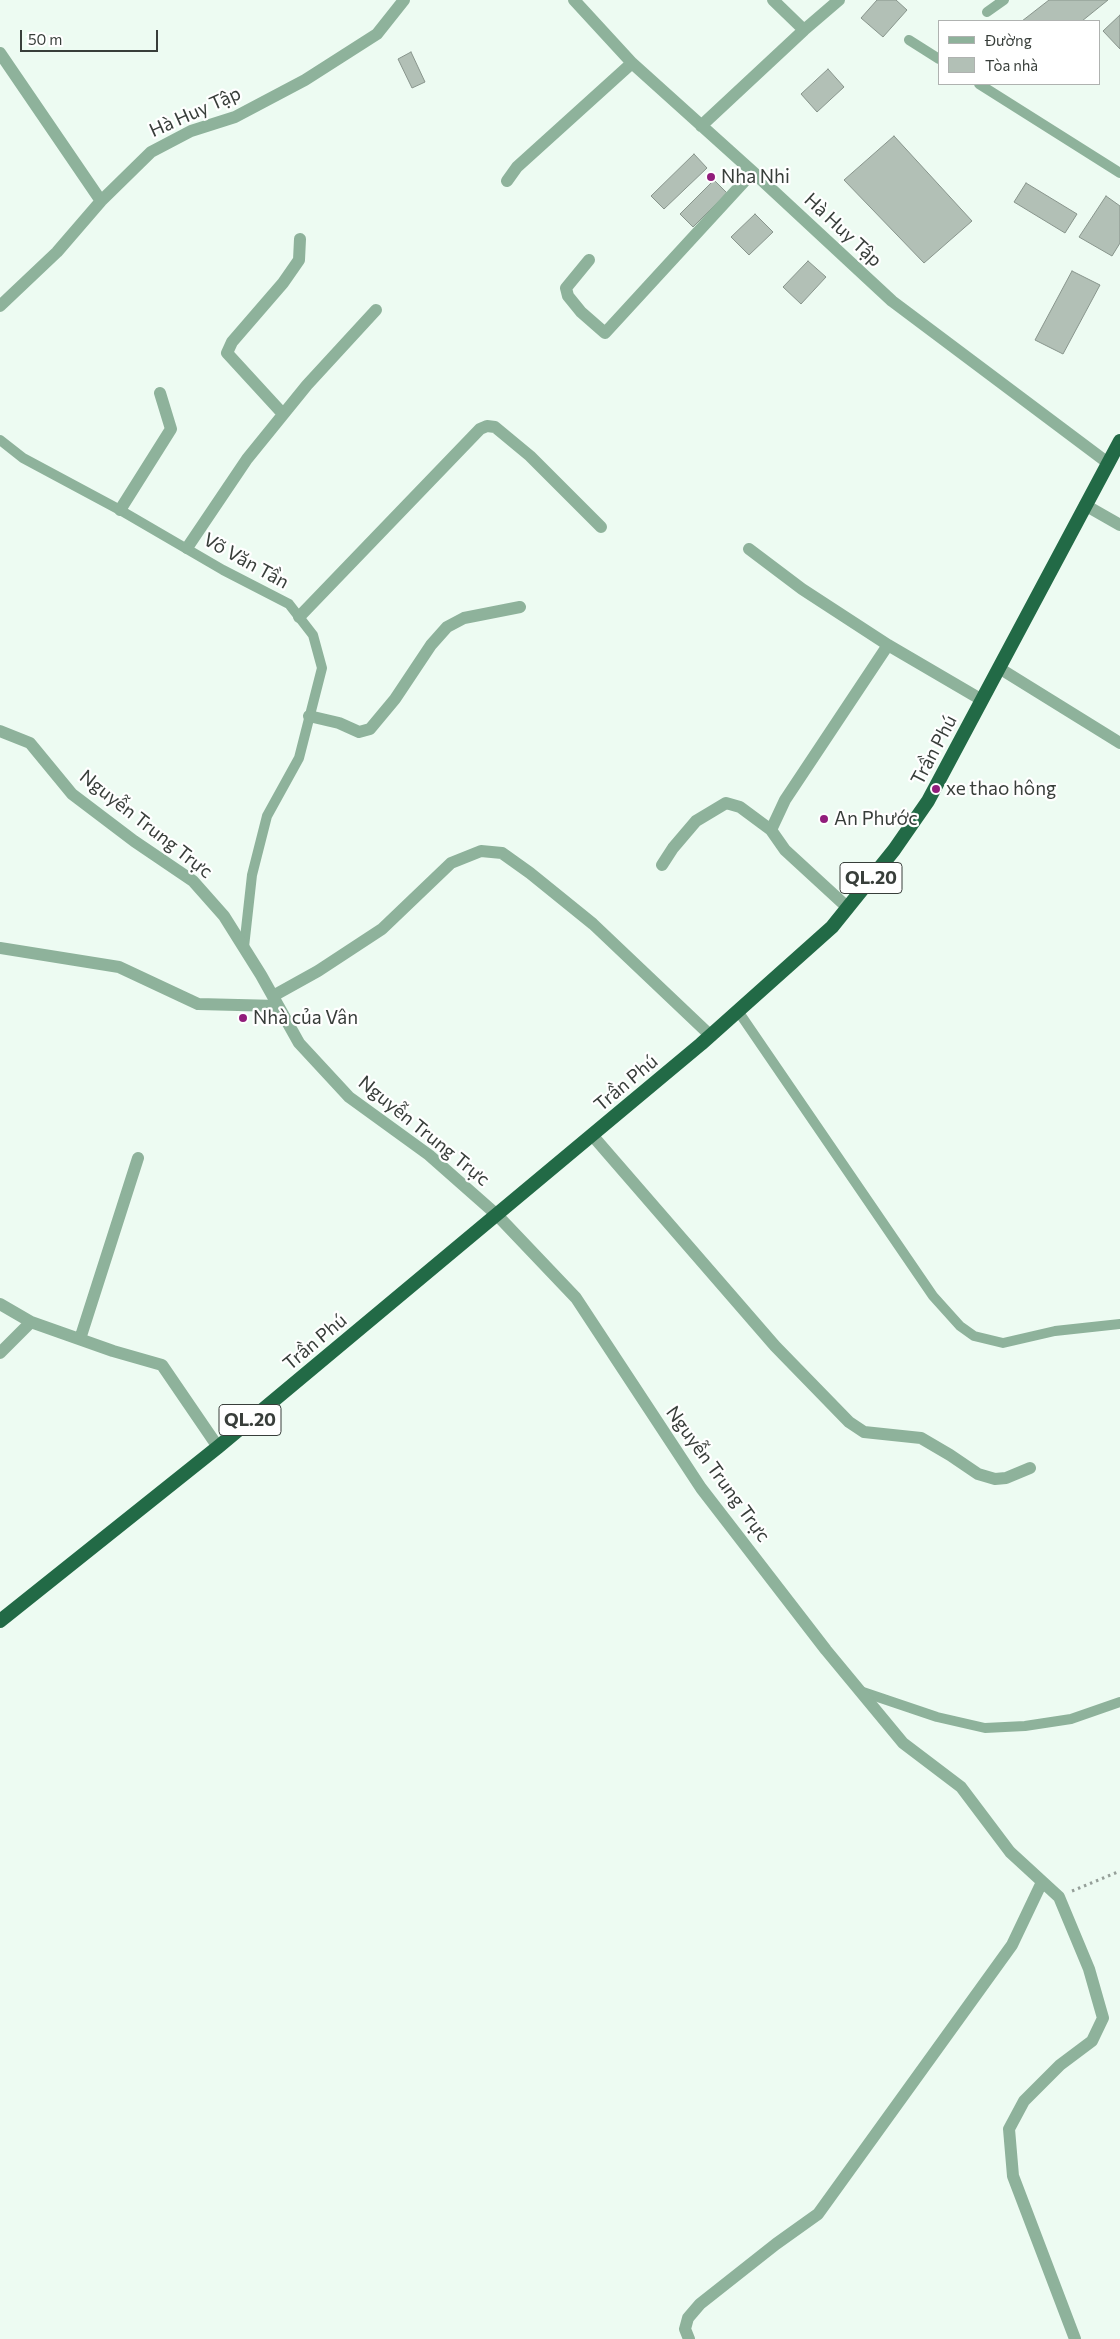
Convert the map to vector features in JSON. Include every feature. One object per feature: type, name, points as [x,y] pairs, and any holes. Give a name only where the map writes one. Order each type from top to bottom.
[{"type":"highway","name":"Trần Phú","points":[[0,1621],[218,1447],[497,1215],[711,1036],[832,927],[894,850],[928,801],[1120,441]]},
{"type":"street","name":"Hà Huy Tập","points":[[0,306],[57,252],[101,201],[151,152],[191,131],[235,117],[305,80],[377,34],[404,0]]},
{"type":"street","name":"Hà Huy Tập","points":[[574,0],[632,63],[892,301],[1108,463]]},
{"type":"street","points":[[773,0],[804,30]]},
{"type":"street","points":[[701,126],[838,0]]},
{"type":"street","points":[[0,53],[101,201]]},
{"type":"street","points":[[507,181],[517,166],[632,63]]},
{"type":"street","points":[[589,260],[566,288],[568,296],[581,312],[605,333],[753,172]]},
{"type":"street","points":[[283,414],[232,361],[227,353],[232,342],[283,282],[299,260],[300,239]]},
{"type":"street","points":[[187,548],[247,459],[307,385],[376,310]]},
{"type":"street","points":[[120,510],[171,429],[160,393]]},
{"type":"street","points":[[299,618],[480,429],[487,426],[495,426],[530,456],[601,527]]},
{"type":"street","points":[[1086,505],[1120,525]]},
{"type":"street","points":[[749,548],[802,589],[888,645],[982,700]]},
{"type":"street","points":[[309,716],[339,723],[359,732],[370,729],[447,628],[464,618],[520,607]]},
{"type":"street","points":[[771,830],[785,800],[888,645]]},
{"type":"street","points":[[999,668],[1120,743]]},
{"type":"street","name":"Nguyễn Trung Trực","points":[[0,731],[30,743],[72,794],[134,841],[193,881],[224,916],[276,1001],[299,1043],[349,1097],[428,1155],[497,1215],[576,1298],[701,1488],[826,1650],[903,1743],[961,1787],[1010,1852],[1059,1897],[1089,1969],[1102,2018],[1092,2041],[1060,2066],[1024,2101],[1009,2129],[1013,2176],[1075,2339]]},
{"type":"street","points":[[662,865],[673,848],[696,821],[726,803],[740,807],[771,830],[785,850],[847,907]]},
{"type":"street","points":[[0,948],[119,967],[198,1004],[276,1001],[382,929],[451,863],[481,851],[502,853],[593,924],[711,1036]]},
{"type":"street","points":[[592,1135],[775,1346],[849,1422],[864,1432],[921,1438],[950,1454],[978,1474],[995,1479],[1006,1478],[1030,1468]]},
{"type":"street","points":[[80,1339],[138,1158]]},
{"type":"street","points":[[0,1304],[31,1322],[113,1351],[162,1364],[218,1447]]},
{"type":"street","points":[[0,1353],[31,1322]]},
{"type":"street","points":[[689,2339],[685,2329],[688,2318],[700,2304],[776,2244],[818,2214],[1012,1945],[1042,1882]]},
{"type":"lane","points":[[987,12],[1004,0]]},
{"type":"lane","points":[[909,40],[938,58]]},
{"type":"lane","points":[[981,85],[1120,173]]},
{"type":"lane","name":"Võ Văn Tần","points":[[0,440],[23,458],[289,604],[313,635],[322,668],[299,758],[267,816],[252,875],[244,947]]},
{"type":"lane","points":[[738,1011],[933,1296],[960,1326],[974,1336],[1003,1343],[1055,1331],[1120,1324]]},
{"type":"lane","points":[[860,1691],[937,1717],[985,1728],[1024,1726],[1071,1718],[1120,1702]]},
{"type":"path","points":[[1059,1897],[1120,1871]]},
{"type":"building","points":[[877,0],[896,0],[907,10],[883,37],[861,18]]},
{"type":"building","points":[[1049,0],[1108,0],[1083,20],[1023,20]]},
{"type":"building","points":[[1120,15],[1120,49],[1103,31]]},
{"type":"building","points":[[411,52],[425,82],[412,88],[398,59]]},
{"type":"building","points":[[828,69],[844,87],[817,112],[801,94]]},
{"type":"building","points":[[894,136],[972,221],[924,263],[844,180]]},
{"type":"building","points":[[694,154],[707,168],[664,209],[651,196]]},
{"type":"building","points":[[714,180],[727,193],[693,227],[680,214]]},
{"type":"building","points":[[1026,183],[1077,214],[1065,233],[1014,202]]},
{"type":"building","points":[[1106,196],[1120,206],[1120,243],[1112,256],[1079,237]]},
{"type":"building","points":[[755,214],[773,232],[749,255],[731,237]]},
{"type":"building","points":[[808,261],[826,277],[801,304],[783,287]]},
{"type":"building","points":[[1072,271],[1100,285],[1063,354],[1035,340]]},
{"type":"place","name":"Nha Nhi","points":[[711,177]]},
{"type":"place","name":"xe thao hông","points":[[936,789]]},
{"type":"place","name":"An Phước","points":[[824,819]]},
{"type":"place","name":"Nhà của Vân","points":[[243,1018]]}]
